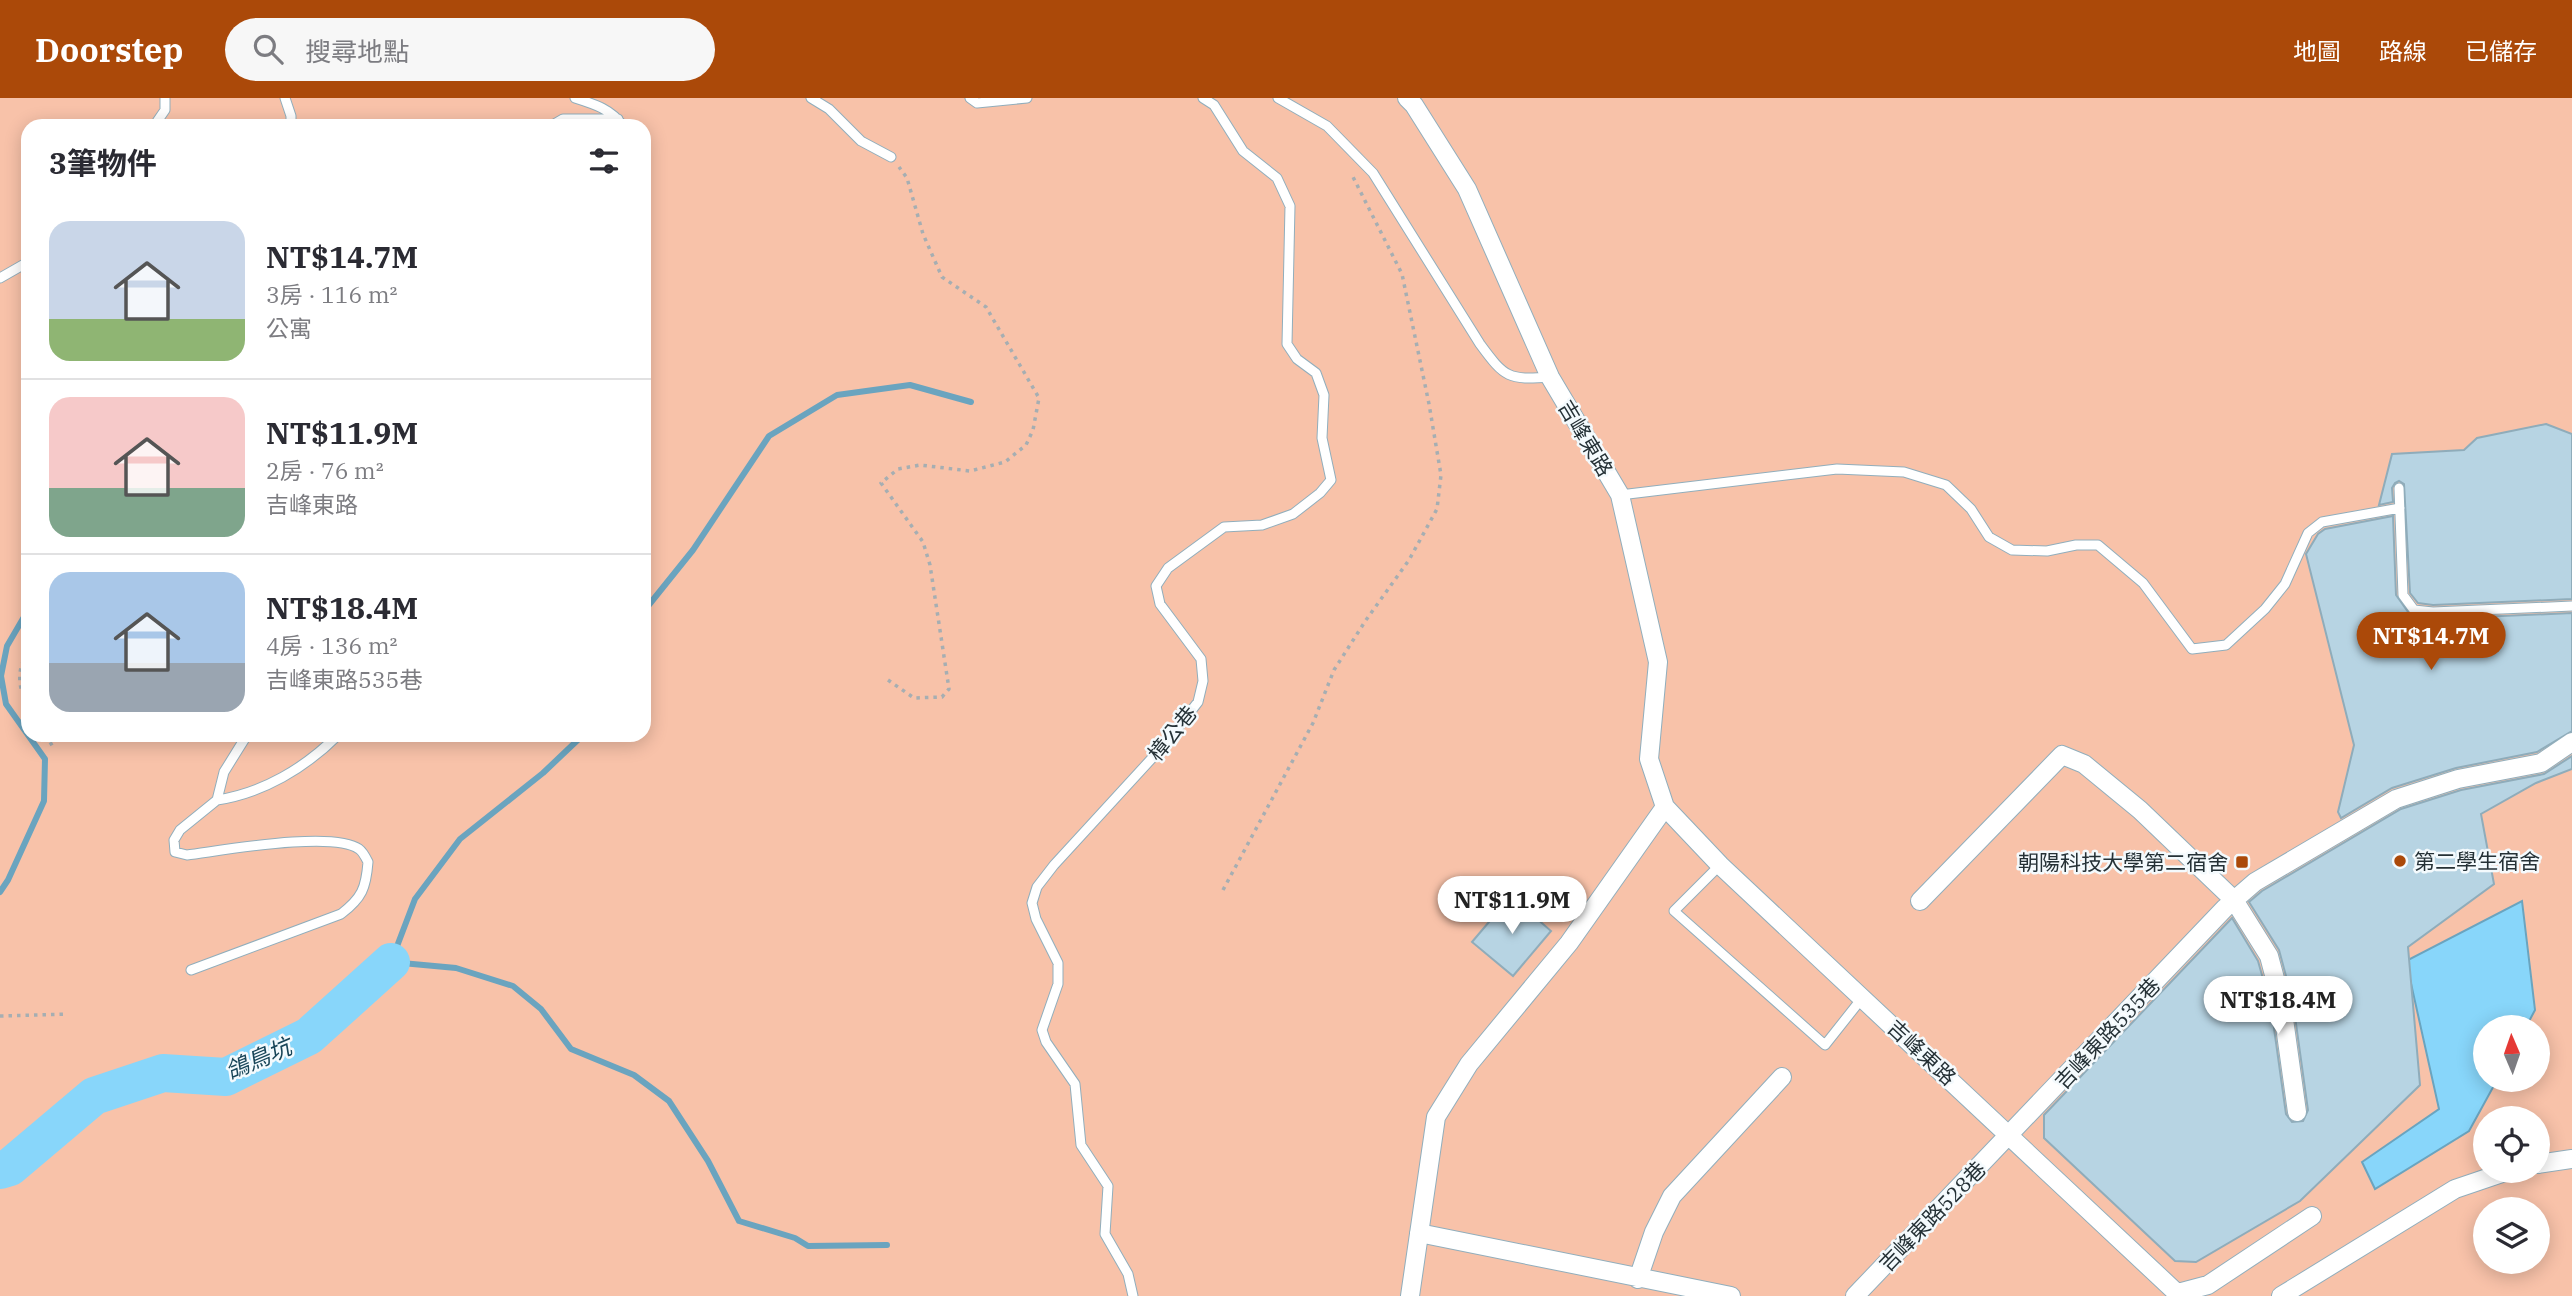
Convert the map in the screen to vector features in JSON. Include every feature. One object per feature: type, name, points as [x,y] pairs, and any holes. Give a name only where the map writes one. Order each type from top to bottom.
[{"type":"street","name":"吉峰東路","points":[[1407,98],[1467,189],[1550,377],[1620,495],[1658,662],[1650,759],[1665,807],[1720,864],[2179,1295]]},
{"type":"street","name":"吉峰東路535巷","points":[[2010,1135],[2234,900],[2255,882],[2396,799],[2458,779],[2541,763],[2572,742]]},
{"type":"street","points":[[1920,901],[2062,755],[2084,764],[2140,810],[2234,900],[2269,956],[2282,1005],[2297,1112]]},
{"type":"street","points":[[1410,1296],[1436,1117],[1468,1064],[1569,943],[1665,807]]},
{"type":"street","points":[[1638,1279],[1654,1232],[1672,1196],[1782,1077]]},
{"type":"street","name":"吉峰東路528巷","points":[[1855,1296],[2010,1135]]},
{"type":"street","points":[[2550,1162],[2572,1159]]},
{"type":"street","points":[[2281,1296],[2455,1189],[2473,1183]]},
{"type":"street","points":[[2179,1295],[2208,1285],[2312,1216]]},
{"type":"street","points":[[1419,1233],[1731,1296]]},
{"type":"lane","points":[[158,119],[165,110],[165,98]]},
{"type":"lane","points":[[285,98],[291,119]]},
{"type":"lane","points":[[575,98],[599,105],[617,119]]},
{"type":"lane","points":[[811,98],[829,109],[861,141],[891,157]]},
{"type":"lane","points":[[970,98],[977,103],[1027,98]]},
{"type":"lane","name":"樟公巷","points":[[1133,1296],[1128,1274],[1105,1234],[1108,1185],[1081,1145],[1075,1084],[1046,1042],[1042,1030],[1058,984],[1058,963],[1036,919],[1032,903],[1037,887],[1054,864],[1165,744],[1198,702],[1203,681],[1201,659],[1160,604],[1156,586],[1168,568],[1224,527],[1262,525],[1293,514],[1320,493],[1331,480],[1322,438],[1324,395],[1316,373],[1297,359],[1287,344],[1290,206],[1277,178],[1243,152],[1214,105],[1203,98]]},
{"type":"lane","points":[[1278,98],[1327,126],[1374,173],[1480,344],[1500,370],[1519,379],[1550,377]]},
{"type":"lane","points":[[0,278],[21,266]]},
{"type":"lane","points":[[1620,495],[1837,469],[1904,472],[1946,485],[1971,509],[1989,537],[2012,550],[2047,551],[2076,545],[2098,545],[2143,583],[2192,649],[2226,645],[2265,608],[2285,584],[2308,533],[2322,522],[2400,508]]},
{"type":"lane","points":[[2399,488],[2403,595],[2414,610],[2433,612],[2572,606]]},
{"type":"lane","points":[[217,800],[224,772],[243,742]]},
{"type":"lane","points":[[191,970],[341,914],[356,902],[366,884],[368,862],[358,848],[326,840],[267,844],[187,855],[175,852],[174,840],[180,830],[217,800],[242,796],[281,779],[329,742]]},
{"type":"lane","points":[[1720,864],[1674,911],[1825,1045],[1863,997]]},
{"type":"path","points":[[888,680],[914,698],[942,697],[949,689],[930,565],[923,542],[881,483],[898,469],[920,465],[970,471],[1005,462],[1026,445],[1033,430],[1039,398],[986,307],[942,277],[923,234],[906,178],[891,157]]},
{"type":"path","points":[[1223,890],[1313,723],[1334,670],[1409,560],[1437,509],[1441,475],[1402,274],[1352,176]]},
{"type":"path","points":[[21,663],[21,688]]},
{"type":"path","points":[[50,742],[54,749]]},
{"type":"path","points":[[0,1016],[68,1014]]},
{"type":"shaded area","points":[[0,98],[2572,98],[2572,1296],[0,1296]]},
{"type":"water","points":[[2522,901],[2535,1010],[2532,1015],[2473,1015],[2473,1092],[2490,1092],[2483,1106],[2473,1106],[2473,1124],[2469,1131],[2375,1189],[2362,1162],[2439,1109],[2406,961]]},
{"type":"building","points":[[2546,424],[2572,434],[2572,599],[2433,605],[2418,603],[2410,593],[2404,484],[2399,481],[2395,483],[2392,488],[2393,502],[2379,505],[2392,454],[2464,450],[2477,438]]},
{"type":"building","points":[[2393,516],[2396,595],[2411,616],[2433,619],[2572,613],[2572,731],[2537,752],[2456,768],[2392,788],[2341,818],[2338,812],[2354,745],[2306,554],[2318,534],[2325,529]]},
{"type":"building","points":[[2572,756],[2572,769],[2536,783],[2481,814],[2494,884],[2408,947],[2420,1085],[2300,1201],[2196,1262],[2175,1261],[2044,1138],[2044,1115],[2232,918],[2258,961],[2271,1007],[2286,1114],[2292,1122],[2303,1121],[2308,1110],[2293,1002],[2279,950],[2249,902],[2262,891],[2401,809],[2461,790],[2544,774]]},
{"type":"building","points":[[1511,896],[1551,931],[1513,976],[1472,942]]},
{"type":"waterway","points":[[651,602],[693,550],[769,436],[837,395],[910,385],[971,402]]},
{"type":"waterway","points":[[21,622],[7,646],[1,676],[6,704],[21,725]]},
{"type":"waterway","points":[[0,892],[44,801],[45,759],[33,742]]},
{"type":"waterway","points":[[576,742],[543,773],[460,839],[415,899],[391,962],[456,968],[513,986],[541,1009],[571,1049],[634,1075],[669,1101],[708,1161],[739,1221],[795,1238],[808,1246],[887,1245]]},
{"type":"waterway","name":"鴿鳥坑","points":[[0,1170],[10,1167],[94,1096],[163,1073],[226,1077],[309,1036],[391,962]]},
{"type":"place","name":"第二學生宿舍","points":[[2400,861]]},
{"type":"place","name":"朝陽科技大學第二宿舍","points":[[2242,862]]}]
